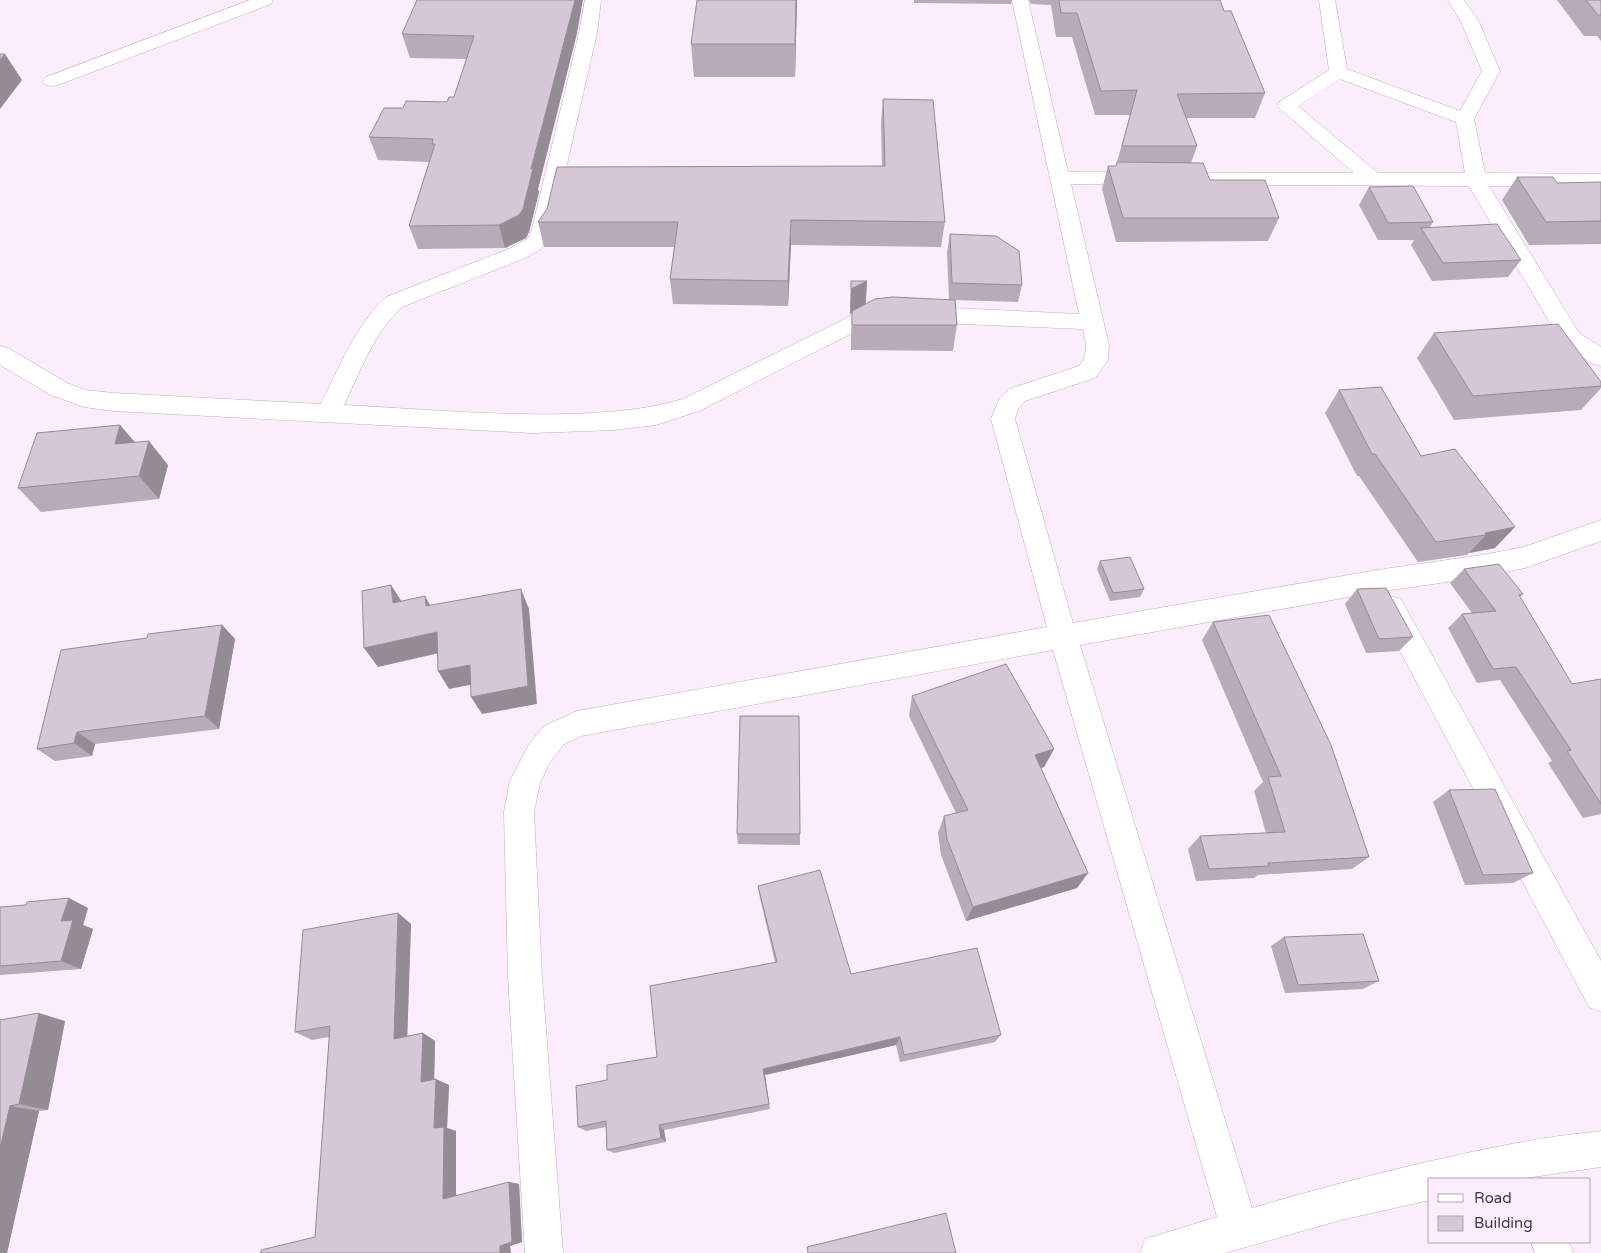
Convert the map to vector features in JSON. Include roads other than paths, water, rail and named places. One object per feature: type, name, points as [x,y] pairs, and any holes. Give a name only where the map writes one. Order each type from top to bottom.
[{"type":"street","points":[[52,81],[265,0]]},
{"type":"street","points":[[329,413],[367,333],[378,316],[394,302],[518,253],[534,244],[541,234],[588,32],[593,0]]},
{"type":"street","points":[[1020,0],[1091,322],[1098,345],[1097,360],[1087,372],[1018,395],[1007,405],[1002,419],[1063,637],[1240,1230]]},
{"type":"street","points":[[1327,0],[1338,72]]},
{"type":"street","points":[[1456,0],[1470,22],[1492,71],[1465,119],[1476,180],[1571,339],[1601,358]]},
{"type":"street","points":[[1338,72],[1286,106],[1374,180]]},
{"type":"street","points":[[1338,72],[1465,119]]},
{"type":"street","points":[[1059,178],[1601,180]]},
{"type":"street","points":[[0,354],[59,388],[84,398],[113,402],[532,424],[615,421],[656,416],[691,405],[867,316],[890,313],[1091,322]]},
{"type":"street","points":[[544,1253],[525,977],[519,812],[525,781],[539,754],[554,735],[576,724],[1377,581],[1491,564],[1524,557],[1601,530]]},
{"type":"street","points":[[1377,581],[1601,995]]},
{"type":"street","points":[[1447,1178],[1526,1170],[1601,1149]]},
{"type":"street","points":[[1159,1253],[1341,1201],[1428,1181]]}]
